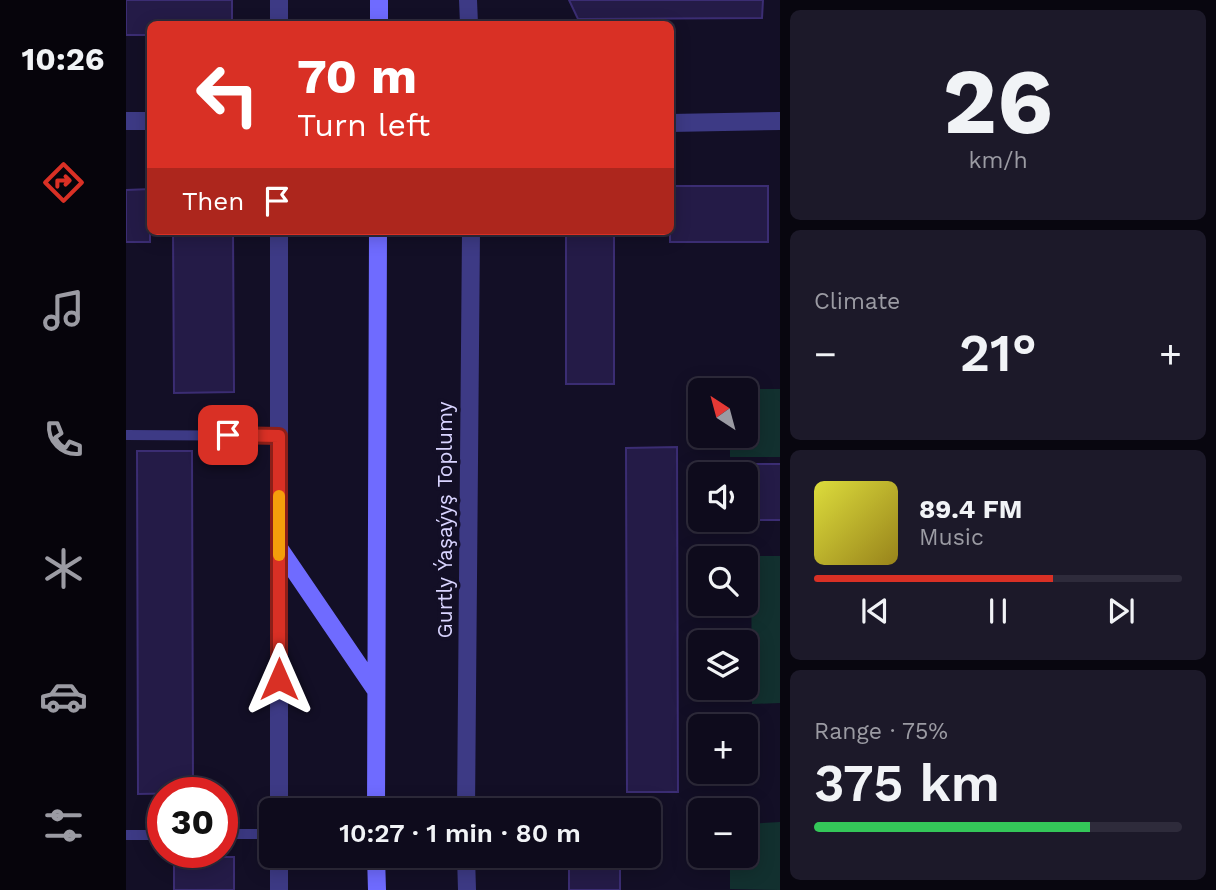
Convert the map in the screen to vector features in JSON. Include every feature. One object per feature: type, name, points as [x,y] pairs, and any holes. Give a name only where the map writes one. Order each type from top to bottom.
[{"type":"street","points":[[279,0],[279,21]]},
{"type":"street","points":[[379,0],[379,21]]},
{"type":"street","points":[[468,0],[469,21]]},
{"type":"street","points":[[126,121],[147,121]]},
{"type":"street","points":[[674,123],[780,121]]},
{"type":"street","points":[[279,235],[279,798]]},
{"type":"street","points":[[376,798],[378,235]]},
{"type":"street","name":"Gurtly Ýaşaýyş Toplumy","points":[[466,798],[471,235]]},
{"type":"street","points":[[279,548],[375,689]]},
{"type":"street","points":[[279,868],[279,890]]},
{"type":"street","points":[[376,868],[377,890]]},
{"type":"street","points":[[466,868],[467,890]]},
{"type":"lane","points":[[126,435],[279,436]]},
{"type":"lane","points":[[238,834],[259,834]]},
{"type":"lane","points":[[126,835],[147,835]]},
{"type":"green space","points":[[758,389],[780,389],[780,457],[730,457],[730,448],[758,448]]},
{"type":"green space","points":[[758,556],[780,556],[780,703],[752,704],[752,700],[758,700],[758,630],[752,630],[751,616],[758,616]]},
{"type":"green space","points":[[780,822],[780,890],[730,889],[730,868],[758,868],[758,823]]},
{"type":"building","points":[[126,0],[232,0],[232,21],[147,21],[147,35],[126,35]]},
{"type":"building","points":[[569,0],[763,0],[762,18],[578,19]]},
{"type":"building","points":[[674,186],[768,186],[768,242],[670,242],[670,235],[674,235]]},
{"type":"building","points":[[147,189],[147,235],[150,235],[150,242],[126,242],[126,190]]},
{"type":"building","points":[[173,235],[233,235],[234,392],[174,393]]},
{"type":"building","points":[[566,235],[614,235],[614,384],[566,384]]},
{"type":"building","points":[[677,447],[678,792],[627,792],[626,448]]},
{"type":"building","points":[[137,451],[192,451],[193,777],[147,777],[147,794],[138,794]]},
{"type":"building","points":[[758,464],[780,464],[780,520],[758,520]]},
{"type":"building","points":[[174,868],[234,868],[234,890],[174,890]]},
{"type":"building","points":[[569,868],[620,868],[620,890],[569,890]]},
{"type":"slow traffic","points":[[279,496],[279,555]]},
{"type":"route","points":[[228,435],[279,436],[279,679]]}]
